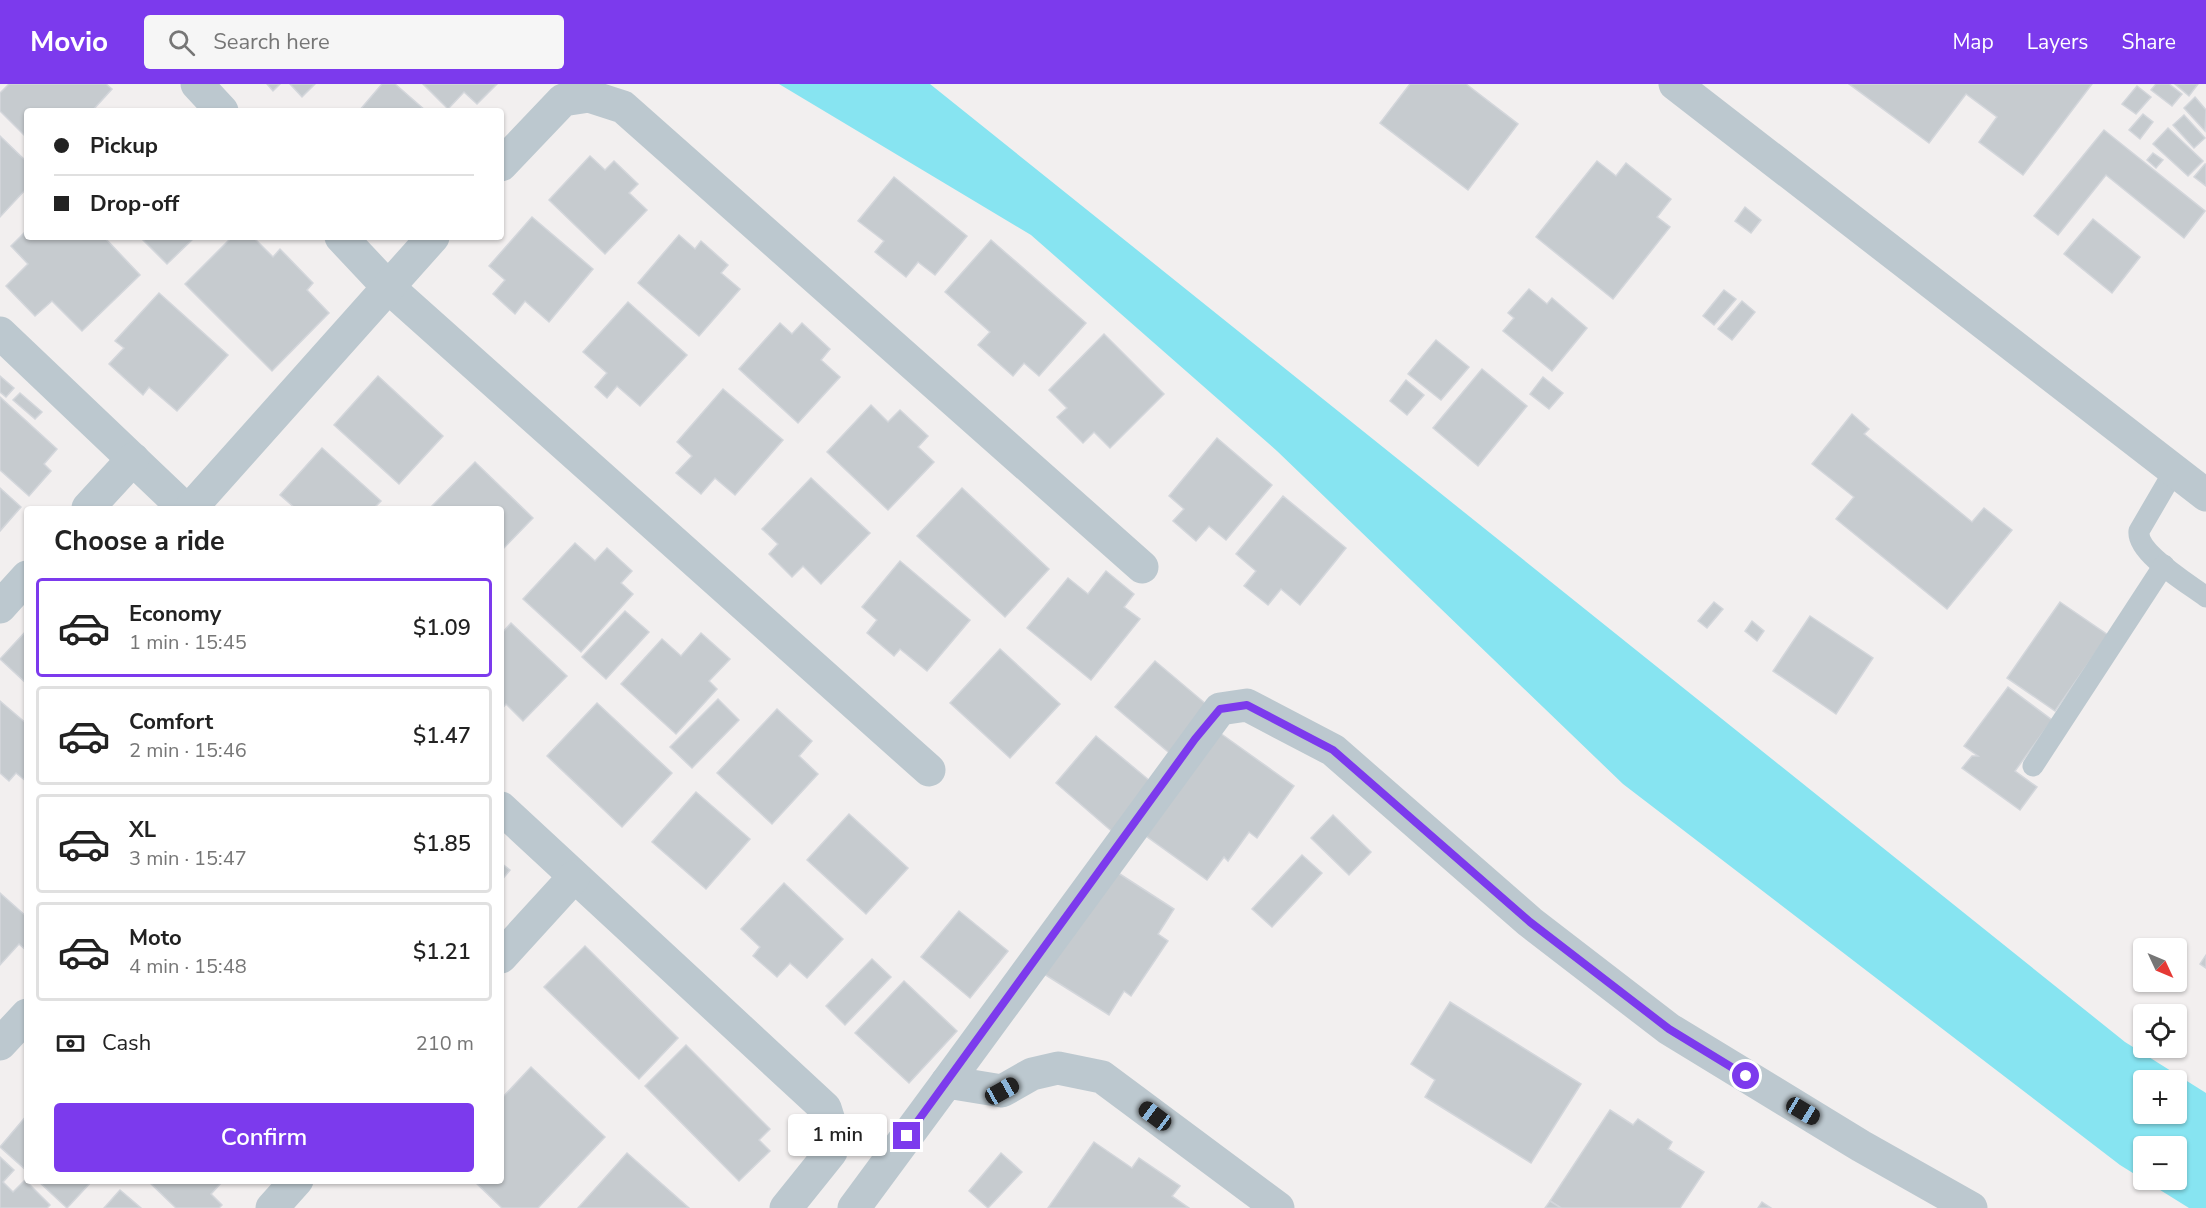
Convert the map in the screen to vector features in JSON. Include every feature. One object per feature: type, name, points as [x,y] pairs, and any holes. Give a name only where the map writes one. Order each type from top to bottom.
[{"type":"street","points":[[196,84],[219,108]]},
{"type":"street","points":[[1675,84],[2206,495]]},
{"type":"street","points":[[504,162],[563,100],[589,96],[623,107],[1142,567]]},
{"type":"street","points":[[344,240],[387,286],[770,625],[929,770]]},
{"type":"street","points":[[193,506],[430,240]]},
{"type":"street","points":[[0,333],[182,506]]},
{"type":"street","points":[[90,506],[132,459]]},
{"type":"street","points":[[0,607],[24,580]]},
{"type":"street","points":[[854,1208],[1214,716],[1220,709],[1247,705],[1333,750],[1530,922],[1669,1029],[1861,1146],[1971,1208]]},
{"type":"street","points":[[504,811],[825,1108],[832,1130],[831,1152],[786,1208]]},
{"type":"street","points":[[504,954],[574,877]]},
{"type":"street","points":[[0,1044],[24,1018]]},
{"type":"street","points":[[947,1082],[1002,1091],[1032,1074],[1058,1068],[1102,1077],[1278,1208]]},
{"type":"street","points":[[272,1208],[293,1184]]},
{"type":"lane","points":[[2174,471],[2138,537],[2147,552],[2206,597]]},
{"type":"lane","points":[[2033,766],[2164,565]]},
{"type":"water","points":[[779,84],[930,84],[2133,1047],[2133,1058],[2150,1058],[2169,1070],[2133,1070],[2133,1124],[2187,1124],[2187,1081],[2206,1093],[2206,1208],[2189,1208],[2160,1190],[2187,1190],[2187,1136],[2133,1136],[2133,1173],[2120,1165],[1623,784],[1277,451],[1031,235]]},
{"type":"building","points":[[9,84],[106,84],[112,89],[95,108],[24,108],[24,135],[0,111],[0,93]]},
{"type":"building","points":[[267,84],[280,84],[273,91]]},
{"type":"building","points":[[290,84],[315,84],[302,97]]},
{"type":"building","points":[[382,84],[395,84],[423,108],[362,108]]},
{"type":"building","points":[[423,84],[497,84],[477,104],[464,92],[447,108]]},
{"type":"building","points":[[1410,84],[1466,84],[1518,124],[1468,190],[1380,123]]},
{"type":"building","points":[[1849,84],[2092,84],[2023,175],[1979,142],[1997,117],[1966,94],[1929,143]]},
{"type":"building","points":[[2156,84],[2169,84],[2182,94],[2172,106],[2151,90]]},
{"type":"building","points":[[2175,84],[2198,84],[2189,96]]},
{"type":"building","points":[[2137,86],[2151,97],[2136,114],[2122,104]]},
{"type":"building","points":[[2195,97],[2206,110],[2205,131],[2184,108]]},
{"type":"building","points":[[2143,114],[2153,122],[2140,139],[2129,130]]},
{"type":"building","points":[[2184,115],[2205,138],[2194,148],[2173,125]]},
{"type":"building","points":[[2168,128],[2203,161],[2188,176],[2153,144]]},
{"type":"building","points":[[2104,130],[2205,211],[2184,238],[2106,175],[2058,235],[2034,216]]},
{"type":"building","points":[[0,136],[24,159],[24,191],[0,217]]},
{"type":"building","points":[[2153,153],[2163,160],[2156,168],[2147,160]]},
{"type":"building","points":[[590,156],[605,170],[614,161],[638,184],[629,193],[647,210],[605,254],[549,200]]},
{"type":"building","points":[[1597,161],[1616,176],[1626,163],[1671,199],[1657,217],[1670,227],[1613,299],[1536,237]]},
{"type":"building","points":[[2206,164],[2206,186],[2194,177]]},
{"type":"building","points":[[894,177],[967,236],[935,275],[918,262],[906,277],[875,252],[884,241],[858,221]]},
{"type":"building","points":[[1745,207],[1761,220],[1751,233],[1735,221]]},
{"type":"building","points":[[532,217],[593,269],[549,322],[525,301],[515,314],[493,294],[505,280],[489,266]]},
{"type":"building","points":[[2093,219],[2140,257],[2112,293],[2064,254]]},
{"type":"building","points":[[24,233],[24,240],[107,240],[140,275],[82,331],[52,301],[35,316],[6,286],[28,264],[11,246]]},
{"type":"building","points":[[679,235],[695,249],[701,241],[728,265],[721,273],[740,289],[699,336],[638,283]]},
{"type":"building","points":[[143,240],[192,240],[167,264]]},
{"type":"building","points":[[229,240],[256,240],[273,257],[280,249],[313,283],[307,290],[329,313],[272,371],[185,284]]},
{"type":"building","points":[[991,240],[1086,323],[1039,376],[1024,363],[1013,376],[978,345],[990,332],[945,292]]},
{"type":"building","points":[[1529,289],[1547,304],[1552,298],[1587,328],[1552,371],[1503,331],[1514,318],[1508,313]]},
{"type":"building","points":[[1724,290],[1736,299],[1714,325],[1703,316]]},
{"type":"building","points":[[159,293],[228,355],[177,411],[149,387],[143,395],[109,364],[124,348],[115,341]]},
{"type":"building","points":[[1742,301],[1755,312],[1732,340],[1718,329]]},
{"type":"building","points":[[628,302],[687,355],[640,406],[617,386],[607,398],[595,387],[607,373],[583,352]]},
{"type":"building","points":[[780,323],[792,334],[802,323],[830,349],[821,360],[840,377],[798,423],[739,369]]},
{"type":"building","points":[[1104,334],[1164,394],[1110,448],[1094,432],[1083,443],[1057,417],[1067,408],[1049,390]]},
{"type":"building","points":[[1436,340],[1469,367],[1441,400],[1408,374]]},
{"type":"building","points":[[1482,369],[1527,406],[1478,466],[1433,428]]},
{"type":"building","points":[[0,376],[14,388],[6,397],[0,392]]},
{"type":"building","points":[[378,376],[443,436],[399,484],[334,425]]},
{"type":"building","points":[[1543,377],[1563,393],[1549,409],[1530,394]]},
{"type":"building","points":[[1406,380],[1424,395],[1407,415],[1390,401]]},
{"type":"building","points":[[723,389],[783,440],[735,495],[715,478],[701,494],[676,473],[692,456],[677,442]]},
{"type":"building","points":[[20,393],[42,412],[35,419],[13,400]]},
{"type":"building","points":[[0,397],[57,449],[44,464],[51,471],[29,496],[0,470]]},
{"type":"building","points":[[871,405],[888,422],[900,410],[928,436],[918,447],[934,462],[888,510],[827,452]]},
{"type":"building","points":[[1852,414],[1869,429],[1864,434],[1972,522],[1984,508],[2012,530],[1947,609],[1836,519],[1854,497],[1812,464]]},
{"type":"building","points":[[1217,438],[1272,485],[1226,540],[1209,526],[1196,541],[1173,521],[1184,509],[1169,496]]},
{"type":"building","points":[[322,448],[381,501],[376,506],[293,506],[280,495]]},
{"type":"building","points":[[475,462],[533,518],[504,548],[504,506],[432,506]]},
{"type":"building","points":[[811,478],[870,533],[821,584],[803,566],[792,577],[769,554],[778,544],[762,529]]},
{"type":"building","points":[[0,488],[21,507],[0,531]]},
{"type":"building","points":[[962,488],[1049,569],[1005,617],[917,536]]},
{"type":"building","points":[[1283,496],[1346,548],[1300,605],[1281,589],[1268,605],[1244,586],[1256,571],[1236,554]]},
{"type":"building","points":[[575,543],[595,561],[607,548],[632,571],[621,583],[633,594],[581,652],[523,599]]},
{"type":"building","points":[[900,561],[970,620],[927,671],[900,649],[894,656],[867,633],[877,620],[862,607]]},
{"type":"building","points":[[1106,571],[1134,594],[1124,607],[1140,619],[1091,680],[1027,628],[1068,578],[1088,594]]},
{"type":"building","points":[[1714,602],[1723,609],[1707,628],[1698,621]]},
{"type":"building","points":[[2060,602],[2108,635],[2055,711],[2007,678]]},
{"type":"building","points":[[625,611],[649,632],[606,679],[582,657]]},
{"type":"building","points":[[1810,616],[1873,658],[1836,714],[1773,671]]},
{"type":"building","points":[[1752,621],[1764,631],[1757,641],[1745,631]]},
{"type":"building","points":[[511,623],[567,676],[523,721],[506,704],[504,706],[504,631]]},
{"type":"building","points":[[24,633],[24,681],[0,659]]},
{"type":"building","points":[[701,633],[730,659],[709,681],[717,689],[676,734],[621,684],[662,639],[681,656]]},
{"type":"building","points":[[1000,649],[1060,704],[1010,758],[950,703]]},
{"type":"building","points":[[1155,661],[1213,710],[1173,756],[1115,707]]},
{"type":"building","points":[[2008,687],[2052,720],[2015,771],[2037,787],[2020,810],[1962,768],[1972,756],[1978,756],[1964,746]]},
{"type":"building","points":[[718,699],[739,720],[692,768],[670,747]]},
{"type":"building","points":[[0,701],[24,721],[24,780],[16,773],[9,781],[0,773]]},
{"type":"building","points":[[597,703],[672,773],[622,827],[547,756]]},
{"type":"building","points":[[777,709],[812,741],[799,756],[818,774],[772,824],[717,773]]},
{"type":"building","points":[[1220,733],[1294,786],[1257,838],[1249,832],[1228,861],[1224,857],[1207,880],[1146,836]]},
{"type":"building","points":[[1096,736],[1156,786],[1115,834],[1056,783]]},
{"type":"building","points":[[696,792],[750,839],[706,889],[652,842]]},
{"type":"building","points":[[849,814],[908,868],[866,914],[807,860]]},
{"type":"building","points":[[1333,815],[1371,852],[1349,875],[1311,838]]},
{"type":"building","points":[[1302,855],[1322,873],[1272,927],[1252,909]]},
{"type":"building","points":[[504,865],[510,870],[504,877]]},
{"type":"building","points":[[1112,869],[1174,909],[1158,934],[1168,941],[1131,996],[1124,991],[1109,1015],[1044,974]]},
{"type":"building","points":[[784,883],[843,939],[807,978],[790,963],[777,977],[753,956],[760,947],[741,929]]},
{"type":"building","points":[[0,893],[24,914],[24,948],[19,944],[0,965]]},
{"type":"building","points":[[959,911],[1008,951],[970,998],[921,957]]},
{"type":"building","points":[[585,946],[678,1038],[639,1079],[544,987]]},
{"type":"building","points":[[2206,955],[2206,968],[2200,964]]},
{"type":"building","points":[[872,959],[891,977],[845,1025],[826,1006]]},
{"type":"building","points":[[904,981],[957,1031],[909,1083],[855,1033]]},
{"type":"building","points":[[1450,1002],[1581,1084],[1531,1163],[1425,1097],[1435,1080],[1411,1064]]},
{"type":"building","points":[[686,1045],[770,1129],[759,1140],[770,1151],[739,1181],[645,1086]]},
{"type":"building","points":[[531,1067],[605,1137],[538,1208],[502,1208],[477,1184],[504,1184],[504,1096]]},
{"type":"building","points":[[1610,1110],[1633,1125],[1638,1119],[1672,1142],[1668,1149],[1704,1172],[1680,1208],[1561,1208],[1550,1201]]},
{"type":"building","points":[[24,1119],[24,1168],[0,1147]]},
{"type":"building","points":[[1094,1142],[1132,1168],[1139,1158],[1180,1186],[1172,1196],[1189,1208],[1048,1208]]},
{"type":"building","points":[[627,1153],[689,1208],[578,1208]]},
{"type":"building","points":[[1001,1153],[1022,1172],[988,1208],[969,1191]]},
{"type":"building","points":[[0,1157],[14,1170],[3,1182],[13,1192],[24,1181],[24,1184],[29,1184],[50,1205],[47,1208],[0,1208]]},
{"type":"building","points":[[41,1184],[89,1184],[67,1208]]},
{"type":"building","points":[[151,1184],[220,1184],[211,1194],[222,1205],[219,1208],[176,1208]]},
{"type":"building","points":[[120,1190],[141,1208],[104,1208]]},
{"type":"building","points":[[1550,1201],[1561,1208],[1545,1208]]},
{"type":"building","points":[[1762,1202],[1771,1208],[1758,1208]]},
{"type":"route","points":[[907,1136],[1195,739],[1220,709],[1247,705],[1333,750],[1530,922],[1669,1029],[1746,1076]]}]
